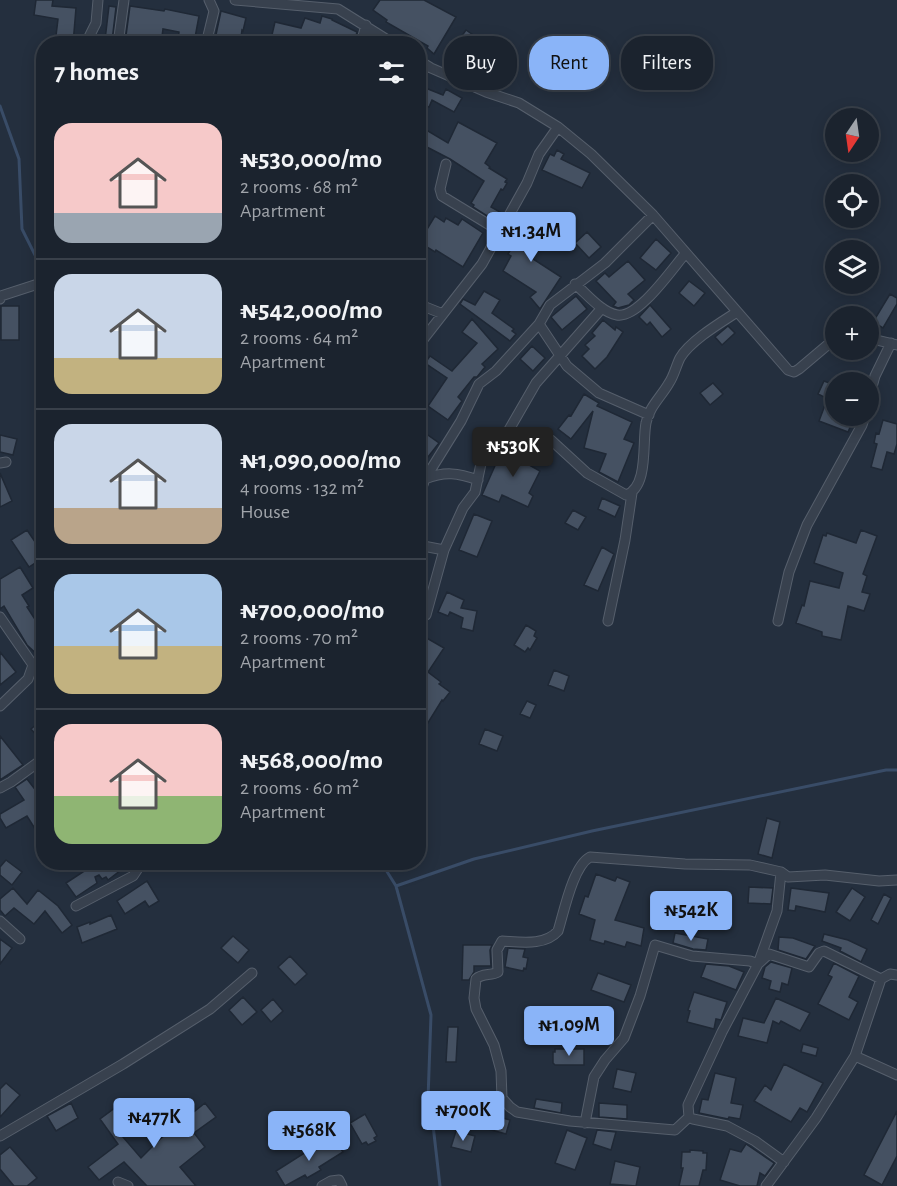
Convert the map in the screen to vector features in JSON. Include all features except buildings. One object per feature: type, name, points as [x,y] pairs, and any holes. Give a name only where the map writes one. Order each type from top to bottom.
[{"type":"street","points":[[90,36],[96,23],[98,0]]},
{"type":"street","points":[[119,36],[124,0]]},
{"type":"street","points":[[208,36],[214,11],[209,0]]},
{"type":"street","points":[[235,0],[338,9],[382,36]]},
{"type":"street","points":[[363,36],[366,25]]},
{"type":"street","points":[[426,65],[486,92],[519,103],[558,127],[612,173],[653,215],[788,370],[794,372],[825,349]]},
{"type":"street","points":[[426,336],[482,264],[527,183],[539,154],[558,127]]},
{"type":"street","points":[[446,164],[440,189],[442,196],[486,225],[501,232]]},
{"type":"street","points":[[426,476],[461,421],[479,384],[496,371],[539,324],[550,305],[605,263],[653,215]]},
{"type":"street","points":[[575,284],[602,308],[618,315],[639,308],[685,254]]},
{"type":"street","points":[[0,299],[1,296],[36,284]]},
{"type":"street","points":[[426,307],[443,314]]},
{"type":"street","points":[[426,615],[444,550],[463,507],[475,492],[482,459],[506,435],[536,383],[602,308]]},
{"type":"street","points":[[608,621],[632,493],[642,471],[646,422],[656,400],[669,384],[680,357],[717,325],[737,312]]},
{"type":"street","points":[[539,324],[567,366],[599,393],[649,415]]},
{"type":"street","points":[[877,372],[894,344],[879,341]]},
{"type":"street","points":[[778,621],[789,572],[807,525],[861,426]]},
{"type":"street","points":[[492,447],[531,434],[551,440],[587,473],[626,495],[632,493]]},
{"type":"street","points":[[426,478],[441,472],[460,473],[478,480]]},
{"type":"street","points":[[426,547],[444,550]]},
{"type":"street","points":[[0,617],[30,658],[32,670],[28,679],[0,706]]},
{"type":"street","points":[[32,670],[36,668]]},
{"type":"street","points":[[0,788],[36,764]]},
{"type":"street","points":[[689,1117],[675,1130],[585,1123],[517,1112],[510,1107],[502,1098],[501,1071],[494,1045],[476,1009],[474,998],[478,977],[498,972],[497,950],[502,941],[523,943],[543,941],[552,937],[558,931],[577,872],[584,860],[590,857],[750,866],[781,872],[788,877],[825,875],[879,881],[897,880]]},
{"type":"street","points":[[76,906],[133,876],[137,870]]},
{"type":"street","points":[[689,1117],[688,1105],[722,1032],[758,964],[777,911],[781,872]]},
{"type":"street","points":[[0,921],[20,939]]},
{"type":"street","points":[[585,1123],[594,1077],[624,1038],[640,996],[655,945],[692,956],[750,961],[758,964]]},
{"type":"street","points":[[758,964],[769,954],[809,968],[819,953],[824,951],[881,979]]},
{"type":"street","points":[[0,1136],[200,1016],[252,973]]},
{"type":"street","points":[[766,1186],[816,1118],[855,1056],[881,979],[896,973]]},
{"type":"street","points":[[855,1056],[897,1075]]},
{"type":"street","points":[[689,1117],[727,1126],[755,1141],[784,1162]]},
{"type":"street","points":[[322,1186],[339,1180],[342,1186]]},
{"type":"street","points":[[118,1182],[128,1186]]},
{"type":"waterway","points":[[0,106],[19,159],[22,229],[36,257]]},
{"type":"waterway","points":[[396,886],[474,859],[592,831],[886,770],[897,770]]},
{"type":"waterway","points":[[386,870],[396,886],[431,1015],[428,1099],[440,1186]]}]
